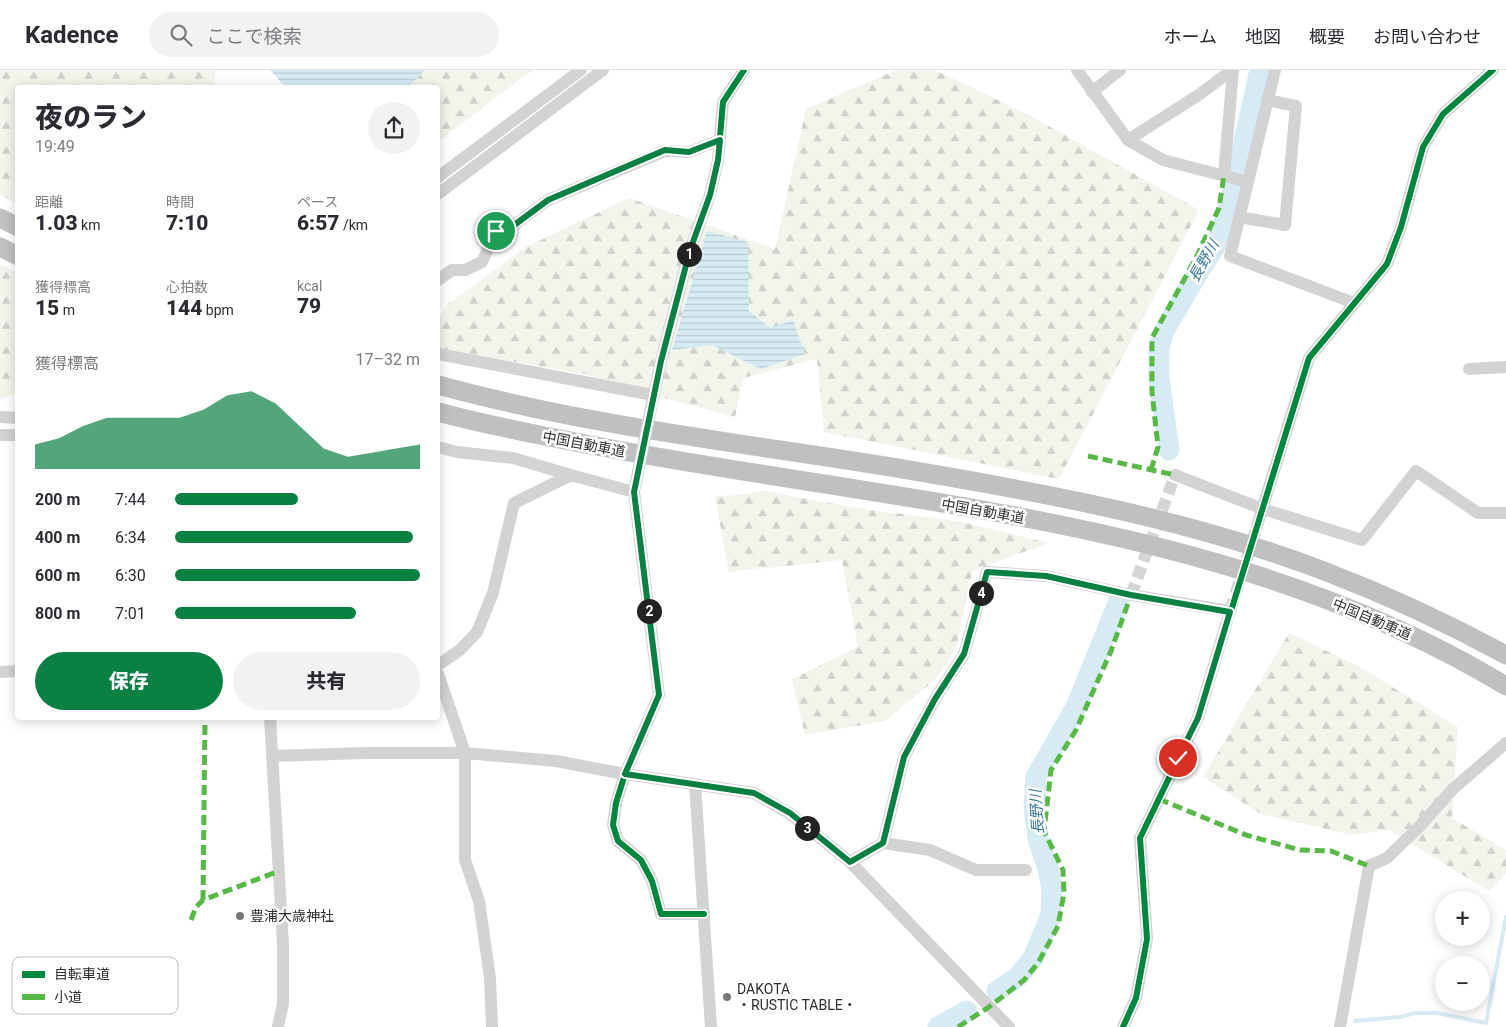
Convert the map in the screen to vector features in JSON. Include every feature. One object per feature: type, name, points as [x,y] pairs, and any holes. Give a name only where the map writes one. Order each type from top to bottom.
[{"type":"highway","points":[[0,218],[15,225]]},
{"type":"highway","points":[[0,247],[15,254]]},
{"type":"highway","name":"中国自動車道","points":[[440,385],[539,409],[702,439],[896,468],[1007,488],[1168,523],[1245,544],[1322,570],[1390,597],[1456,628],[1506,655]]},
{"type":"highway","name":"中国自動車道","points":[[440,412],[622,451],[1002,513],[1091,531],[1164,549],[1315,595],[1372,618],[1443,651],[1506,686]]},
{"type":"street","points":[[440,176],[581,70]]},
{"type":"street","points":[[440,193],[604,70]]},
{"type":"street","points":[[704,914],[661,914],[652,881],[641,860],[618,841],[613,825],[616,803],[625,774],[659,695],[634,492],[661,361],[690,250],[710,195],[718,160],[723,102],[744,70]]},
{"type":"street","points":[[1077,70],[1128,140],[1163,160],[1248,182]]},
{"type":"street","points":[[1092,92],[1120,70]]},
{"type":"street","points":[[1128,140],[1200,94],[1232,70]]},
{"type":"street","points":[[1224,175],[1232,70]]},
{"type":"street","points":[[1275,70],[1230,256],[1354,303]]},
{"type":"street","points":[[1258,526],[1309,358],[1388,264],[1402,227],[1423,147],[1443,114],[1493,70]]},
{"type":"street","points":[[1239,217],[1285,225],[1296,106],[1267,100]]},
{"type":"street","points":[[440,279],[452,270],[465,270],[482,262],[496,231],[513,226],[548,200],[665,150],[689,152],[720,140]]},
{"type":"street","points":[[440,354],[653,399]]},
{"type":"street","points":[[1469,369],[1506,367]]},
{"type":"street","points":[[0,417],[15,418]]},
{"type":"street","points":[[0,434],[15,434]]},
{"type":"street","points":[[440,448],[457,452],[513,458],[634,492]]},
{"type":"street","points":[[1175,475],[1263,509],[1362,540],[1416,471],[1478,513],[1506,513]]},
{"type":"street","points":[[440,664],[460,650],[477,632],[494,593],[514,503],[571,475]]},
{"type":"street","points":[[883,843],[904,757],[935,699],[964,654],[987,572],[1046,576],[1131,595],[1230,612],[1198,718],[1140,838],[1147,939],[1136,998],[1124,1027]]},
{"type":"street","points":[[0,672],[15,671]]},
{"type":"street","points":[[440,680],[464,753],[465,860],[479,900],[490,978],[492,1027]]},
{"type":"street","points":[[270,720],[283,944],[283,1003],[278,1027]]},
{"type":"street","points":[[1340,1027],[1369,866],[1387,858],[1418,828],[1453,789],[1506,743]]},
{"type":"street","points":[[272,756],[366,753],[464,753],[556,761],[625,774],[754,793],[790,813],[850,862],[1009,1027]]},
{"type":"street","points":[[695,784],[711,1027]]},
{"type":"street","points":[[850,862],[883,843],[930,850],[976,870],[1026,870]]},
{"type":"green space","points":[[0,70],[216,70],[212,85],[15,85],[15,203],[0,195]]},
{"type":"green space","points":[[425,70],[532,70],[440,140],[440,85],[410,85]]},
{"type":"green space","points":[[897,70],[935,70],[1025,113],[1199,210],[1059,479],[824,432],[817,359],[743,378],[735,417],[584,374],[503,360],[440,352],[440,316],[448,304],[526,247],[629,198],[775,249],[806,109]]},
{"type":"green space","points":[[0,264],[15,272],[15,394],[0,399]]},
{"type":"green space","points":[[764,491],[863,509],[958,521],[1048,543],[972,571],[956,648],[935,680],[885,721],[805,735],[792,679],[858,647],[842,560],[729,572],[715,497]]},
{"type":"green space","points":[[1289,633],[1358,666],[1458,727],[1452,818],[1506,850],[1506,874],[1489,891],[1389,830],[1352,835],[1261,814],[1203,777]]},
{"type":"water","points":[[270,70],[425,70],[410,85],[283,85]]},
{"type":"water","points":[[707,231],[748,242],[749,311],[770,328],[793,320],[805,354],[761,369],[712,345],[672,350]]},
{"type":"waterway","name":"長野川","points":[[1169,450],[1159,378],[1159,347],[1164,331],[1213,250],[1222,229],[1232,194],[1260,70]]},
{"type":"waterway","name":"長野川","points":[[997,991],[1018,977],[1033,958],[1051,915],[1052,888],[1048,868],[1038,839],[1034,808],[1036,777],[1076,707],[1119,601]]},
{"type":"waterway","points":[[1355,1021],[1400,1017],[1415,1013],[1437,1013],[1486,1023],[1506,917]]},
{"type":"waterway","name":"長野川","points":[[938,1027],[967,1011]]},
{"type":"tunnel","points":[[1131,595],[1175,475]]},
{"type":"tunnel","points":[[1230,611],[1257,526]]},
{"type":"marked path","points":[[1151,470],[1158,447],[1152,392],[1152,338],[1197,256],[1219,208],[1224,175]]},
{"type":"marked path","points":[[1088,456],[1175,475]]},
{"type":"marked path","points":[[958,1027],[989,1007],[1024,980],[1038,963],[1058,926],[1064,893],[1063,870],[1044,831],[1051,770],[1076,730],[1111,651],[1131,595]]},
{"type":"marked path","points":[[203,900],[205,720]]},
{"type":"marked path","points":[[1159,799],[1246,835],[1300,850],[1331,851],[1369,866]]},
{"type":"marked path","points":[[191,920],[196,907],[203,900],[279,871]]},
{"type":"cycle path","points":[[704,914],[661,914],[652,881],[641,860],[618,841],[613,825],[616,803],[625,774],[659,695],[634,492],[661,361],[690,250],[710,195],[718,160],[723,102],[744,70]]},
{"type":"cycle path","points":[[1123,1027],[1136,998],[1147,939],[1140,838],[1198,718],[1309,358],[1387,264],[1401,227],[1423,147],[1443,114],[1493,70]]},
{"type":"place","name":"豊浦大歳神社","points":[[240,916]]},
{"type":"place","name":"DAKOTA ・RUSTIC TABLE・","points":[[727,997]]},
{"type":"route","points":[[496,231],[513,226],[548,200],[665,150],[689,152],[720,140],[718,160],[710,195],[690,250],[661,361],[634,492],[659,695],[625,774],[754,793],[790,813],[850,862],[883,843],[904,757],[935,699],[964,654],[987,572],[1046,576],[1131,595],[1230,612],[1198,718],[1178,758]]}]
